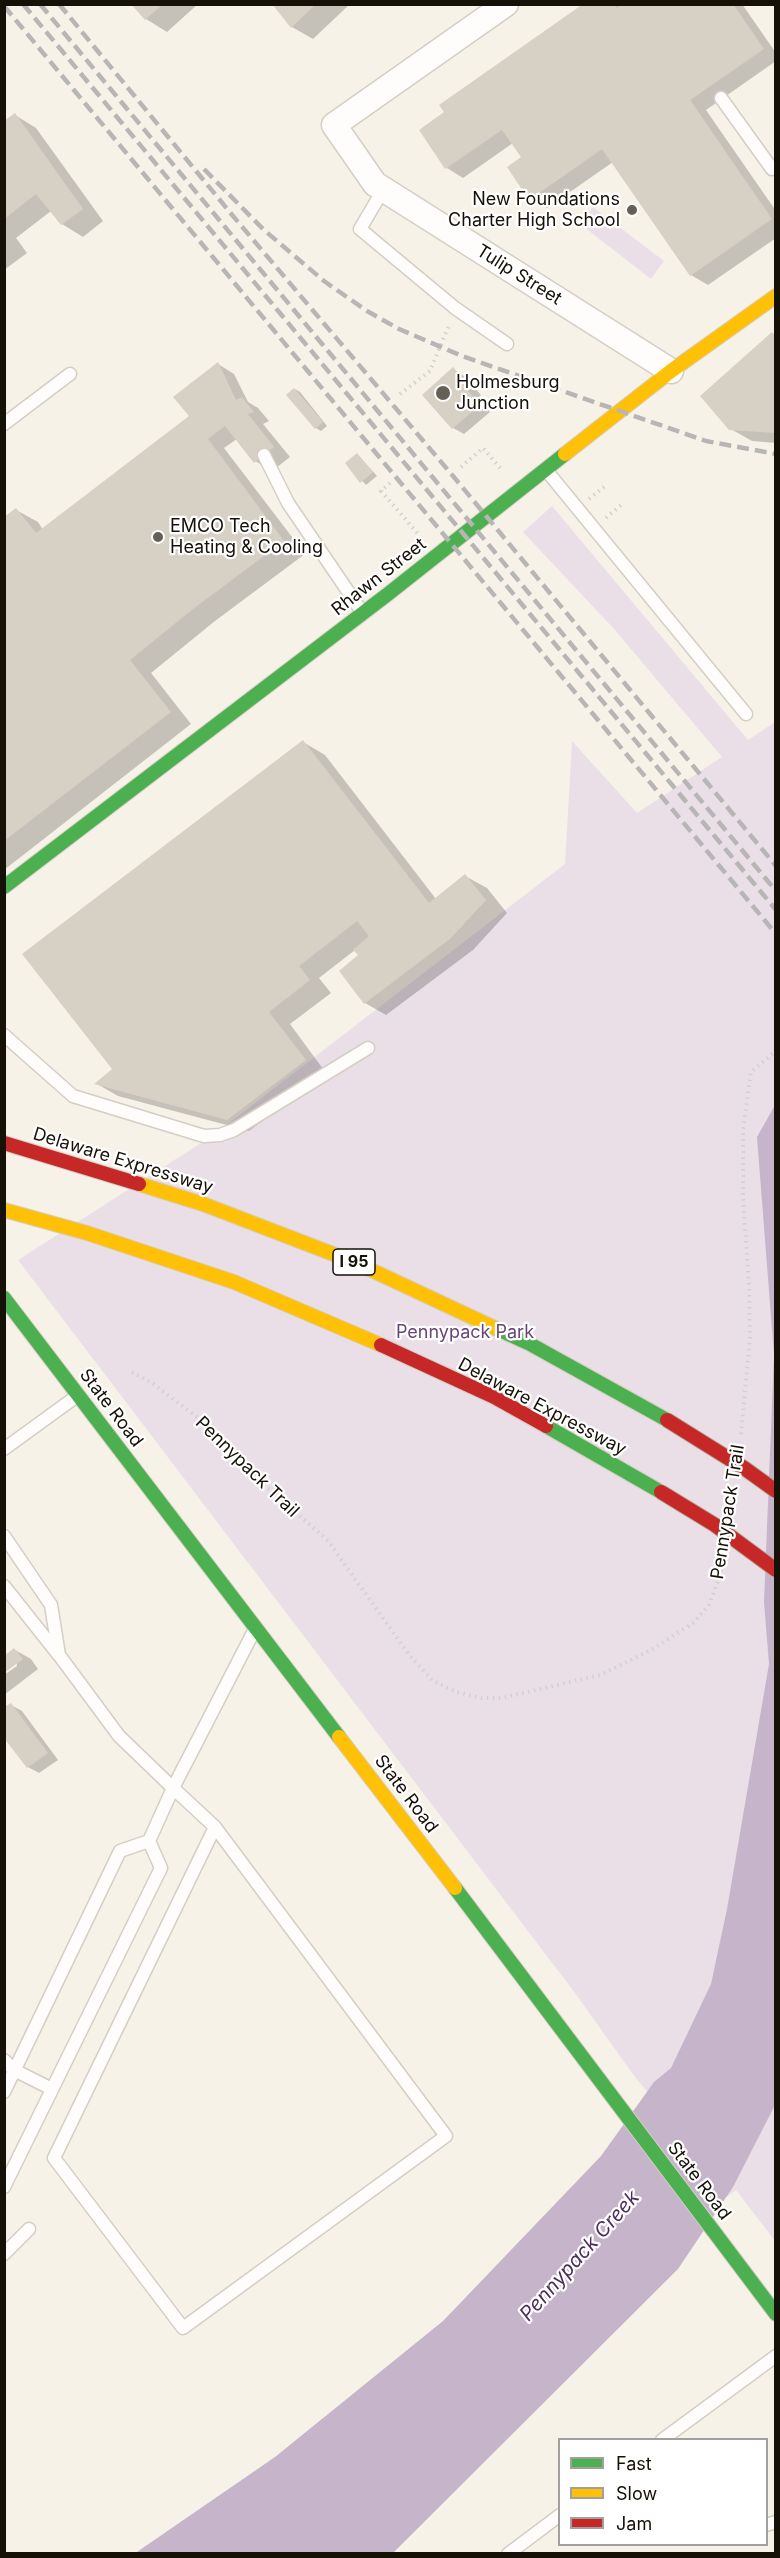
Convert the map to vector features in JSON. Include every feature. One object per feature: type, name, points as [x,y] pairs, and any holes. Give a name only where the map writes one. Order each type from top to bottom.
[{"type":"main road","name":"Rhawn Street","points":[[4,887],[363,613],[671,371],[776,296]]},
{"type":"main road","name":"Delaware Expressway","points":[[4,1143],[203,1204],[354,1262],[530,1344],[667,1420],[744,1468],[776,1491]]},
{"type":"main road","name":"Delaware Expressway","points":[[4,1210],[87,1233],[234,1282],[335,1324],[494,1397],[715,1525],[776,1570]]},
{"type":"main road","name":"State Road","points":[[4,1298],[607,2087],[776,2314]]},
{"type":"street","name":"Tulip Street","points":[[506,4],[333,125],[375,184],[671,371]]},
{"type":"lane","points":[[721,98],[774,170]]},
{"type":"lane","points":[[384,190],[360,229],[455,308],[507,344]]},
{"type":"lane","points":[[4,424],[70,374]]},
{"type":"lane","points":[[264,455],[288,502],[363,613]]},
{"type":"lane","points":[[545,469],[746,714]]},
{"type":"lane","points":[[4,1035],[73,1096],[204,1136],[220,1135],[234,1130],[368,1048]]},
{"type":"lane","points":[[4,1449],[78,1395]]},
{"type":"lane","points":[[4,1536],[51,1605],[59,1655]]},
{"type":"lane","points":[[4,1586],[119,1736],[215,1827],[446,2136],[183,2328],[54,2158],[215,1827]]},
{"type":"lane","points":[[4,2092],[120,1851],[149,1841],[173,1788],[256,1628]]},
{"type":"lane","points":[[4,2187],[161,1868],[149,1841]]},
{"type":"lane","points":[[4,2060],[14,2070],[52,2089]]},
{"type":"lane","points":[[4,2254],[29,2229]]},
{"type":"lane","points":[[663,2438],[776,2356]]},
{"type":"lane","points":[[508,2553],[558,2516]]},
{"type":"path","points":[[400,394],[430,371],[448,331],[455,308]]},
{"type":"path","points":[[461,467],[483,448],[498,466]]},
{"type":"path","points":[[390,483],[381,491],[413,528]]},
{"type":"path","name":"Pennypack Trail","points":[[740,1442],[750,1338],[743,1198],[743,1130],[751,1072],[776,1051]]},
{"type":"path","name":"Pennypack Trail","points":[[132,1372],[152,1383],[201,1420],[237,1460],[328,1541],[410,1656],[433,1681],[457,1692],[481,1698],[502,1698],[600,1675],[651,1650],[693,1623],[709,1605],[720,1576],[723,1554]]},
{"type":"green space","points":[[593,207],[664,261],[651,279],[580,224]]},
{"type":"green space","name":"Pennypack Park","points":[[552,506],[748,740],[775,722],[775,2241],[736,2190],[727,2197],[702,2167],[680,2132],[632,2073],[575,1993],[18,1260],[212,1136],[565,864],[572,741],[637,813],[722,757],[614,629],[523,532]]},
{"type":"water","name":"Pennypack Creek","points":[[775,1105],[775,2105],[733,2187],[678,2269],[393,2553],[134,2554],[275,2457],[443,2321],[601,2156],[654,2082],[671,2068],[711,1984],[727,1909],[769,1664],[764,1602],[774,1355],[757,1137]]},
{"type":"building","points":[[131,4],[163,4],[145,20]]},
{"type":"building","points":[[272,4],[316,4],[291,28]]},
{"type":"building","name":"New Foundations Charter High School","points":[[583,4],[614,4],[617,8],[621,4],[733,4],[764,49],[690,100],[772,219],[690,276],[602,149],[529,200],[507,167],[521,157],[502,130],[445,169],[419,130],[444,112],[439,105]]},
{"type":"building","points":[[15,113],[83,209],[61,225],[36,194],[4,219],[4,121]]},
{"type":"building","points":[[772,332],[776,337],[776,433],[729,430],[700,396]]},
{"type":"building","points":[[218,362],[236,400],[242,397],[254,412],[248,414],[274,447],[254,463],[225,426],[208,439],[284,541],[193,609],[130,660],[171,712],[4,841],[4,517],[16,508],[36,533],[189,416],[173,397]]},
{"type":"building","points":[[453,367],[471,388],[468,391],[480,405],[452,429],[422,395]]},
{"type":"building","points":[[294,388],[323,422],[315,429],[286,395]]},
{"type":"building","points":[[357,453],[373,472],[360,483],[345,463]]},
{"type":"building","points":[[303,740],[429,903],[465,874],[486,900],[451,938],[364,1004],[339,971],[358,955],[353,950],[369,936],[357,921],[299,966],[310,980],[269,1012],[306,1060],[227,1120],[94,1084],[112,1069],[22,954]]},
{"type":"building","points":[[14,1648],[23,1659],[4,1673],[4,1656]]},
{"type":"building","points":[[11,1703],[48,1753],[27,1768],[4,1738],[4,1707]]},
{"type":"railway","points":[[23,4],[776,910]]},
{"type":"railway","points":[[40,4],[776,891]]},
{"type":"railway","points":[[59,4],[776,866]]},
{"type":"railway","points":[[4,6],[776,934]]},
{"type":"railway","points":[[204,169],[264,230],[324,281],[367,311],[399,329],[462,356],[706,441],[776,454]]},
{"type":"traffic: fast","points":[[4,887],[388,594],[565,454]]},
{"type":"traffic: fast","points":[[4,1298],[339,1737]]},
{"type":"traffic: fast","points":[[495,1328],[530,1344],[667,1420]]},
{"type":"traffic: fast","points":[[546,1426],[661,1492]]},
{"type":"traffic: fast","points":[[455,1888],[776,2314]]},
{"type":"traffic: slow","points":[[565,454],[671,371],[776,296]]},
{"type":"traffic: slow","points":[[139,1184],[203,1204],[354,1262],[495,1328]]},
{"type":"traffic: slow","points":[[4,1210],[87,1233],[234,1282],[381,1345]]},
{"type":"traffic: slow","points":[[339,1737],[455,1888]]},
{"type":"traffic: jam","points":[[4,1143],[139,1184]]},
{"type":"traffic: jam","points":[[381,1345],[494,1397],[546,1426]]},
{"type":"traffic: jam","points":[[667,1420],[744,1468],[776,1491]]},
{"type":"traffic: jam","points":[[661,1492],[715,1525],[776,1570]]},
{"type":"place","name":"New Foundations Charter High School","points":[[632,210]]},
{"type":"place","name":"Holmesburg Junction","points":[[443,393]]},
{"type":"place","name":"EMCO Tech Heating & Cooling","points":[[158,537]]}]
